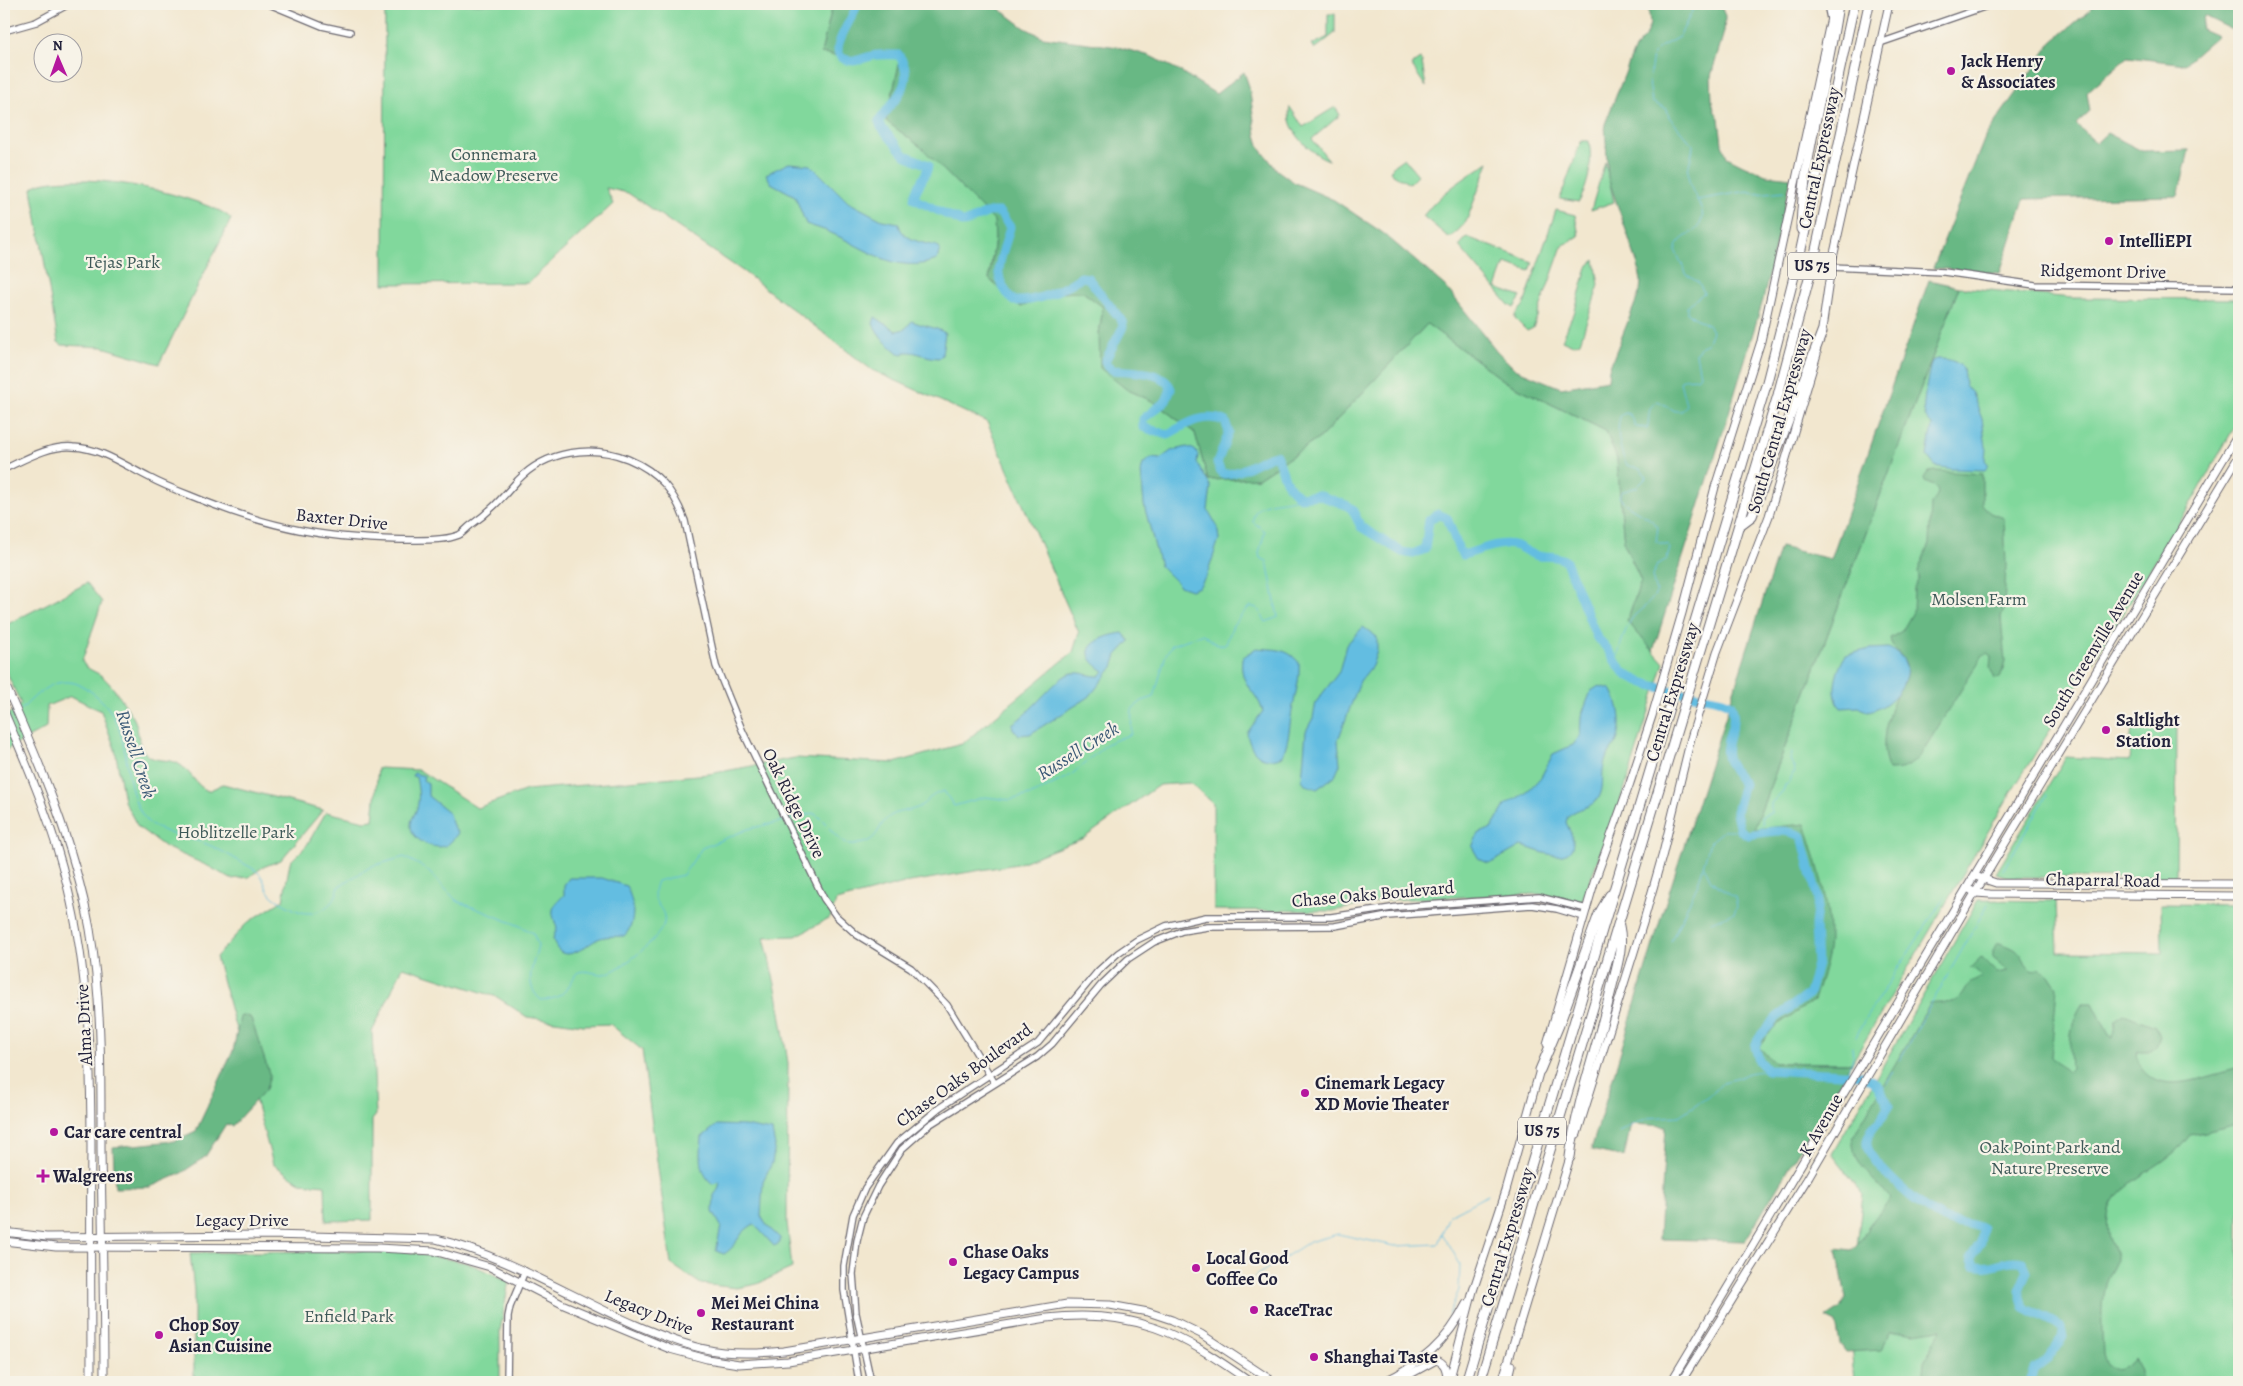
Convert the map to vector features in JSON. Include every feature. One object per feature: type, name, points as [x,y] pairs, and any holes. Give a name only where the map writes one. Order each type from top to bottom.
[{"type":"highway","points":[[1801,249],[1802,200],[1808,157],[1836,4]]},
{"type":"highway","name":"Central Expressway","points":[[1466,1382],[1767,382],[1801,249],[1854,4]]},
{"type":"highway","name":"Central Expressway","points":[[1480,1382],[1778,395],[1810,277],[1869,4]]},
{"type":"highway","points":[[1739,525],[1752,516],[1822,332]]},
{"type":"highway","points":[[1540,1070],[1559,1025],[1599,914],[1618,880]]},
{"type":"highway","points":[[1570,1157],[1576,1116],[1605,1016],[1622,943],[1619,924]]},
{"type":"main road","points":[[1830,21],[1836,4]]},
{"type":"main road","name":"South Central Expressway","points":[[1704,693],[1729,618],[1769,516],[1808,388],[1822,332],[1830,267],[1888,4]]},
{"type":"main road","name":"Central Expressway","points":[[1448,1382],[1473,1291],[1506,1191],[1584,918],[1652,716],[1715,487],[1761,341],[1830,21]]},
{"type":"main road","name":"South Greenville Avenue","points":[[1973,878],[2239,433]]},
{"type":"main road","name":"South Greenville Avenue","points":[[1984,880],[2239,456]]},
{"type":"main road","points":[[2185,523],[2195,529]]},
{"type":"main road","points":[[2126,621],[2137,627]]},
{"type":"main road","name":"Alma Drive","points":[[4,682],[48,788],[69,849],[89,927],[99,1005],[104,1236],[104,1382]]},
{"type":"main road","name":"Central Expressway","points":[[1502,1382],[1647,912],[1704,693]]},
{"type":"main road","name":"Alma Drive","points":[[4,711],[38,792],[58,848],[70,894],[82,966],[88,1016],[92,1089],[91,1382]]},
{"type":"main road","points":[[2068,719],[2077,724]]},
{"type":"main road","points":[[38,792],[48,788]]},
{"type":"main road","points":[[2026,791],[2034,796]]},
{"type":"main road","name":"Chaparral Road","points":[[1973,878],[1996,882],[2237,884]]},
{"type":"main road","name":"K Avenue","points":[[1671,1382],[1973,878]]},
{"type":"main road","name":"K Avenue","points":[[1681,1382],[1779,1224],[1984,880]]},
{"type":"main road","points":[[2122,883],[2122,895]]},
{"type":"main road","points":[[2237,884],[2237,896]]},
{"type":"main road","name":"Chaparral Road","points":[[1967,888],[1976,893],[2237,896]]},
{"type":"main road","points":[[70,894],[80,892]]},
{"type":"main road","points":[[91,1150],[101,1150]]},
{"type":"main road","points":[[1768,1218],[1779,1224]]},
{"type":"main road","name":"Legacy Drive","points":[[4,1232],[46,1237],[268,1235],[436,1239],[476,1251],[525,1271],[587,1304],[652,1332],[698,1348],[730,1352],[775,1352],[995,1315],[1081,1303],[1119,1305],[1172,1320],[1201,1334],[1274,1382]]},
{"type":"main road","points":[[187,1235],[187,1247]]},
{"type":"main road","points":[[268,1235],[269,1247]]},
{"type":"main road","name":"Legacy Drive","points":[[4,1241],[32,1246],[91,1248],[401,1248],[434,1251],[490,1267],[564,1305],[648,1340],[692,1356],[728,1363],[770,1363],[997,1326],[1080,1315],[1134,1321],[1165,1331],[1194,1344],[1250,1382]]},
{"type":"main road","points":[[1383,1382],[1414,1366],[1436,1347],[1456,1324],[1473,1291]]},
{"type":"main road","points":[[1720,1300],[1729,1305]]},
{"type":"main road","points":[[1080,1315],[1081,1303]]},
{"type":"main road","points":[[995,1315],[997,1326]]},
{"type":"main road","points":[[1508,1382],[1522,1318]]},
{"type":"main road","points":[[648,1340],[652,1332]]},
{"type":"main road","points":[[1194,1344],[1201,1334]]},
{"type":"main road","points":[[91,1344],[104,1342]]},
{"type":"main road","points":[[728,1363],[730,1352]]},
{"type":"main road","points":[[1396,1382],[1436,1360],[1441,1361],[1446,1367],[1448,1382]]},
{"type":"main road","points":[[1679,1369],[1687,1373]]},
{"type":"street","points":[[4,31],[36,22],[69,4]]},
{"type":"street","points":[[269,4],[322,26],[350,32]]},
{"type":"street","points":[[1826,4],[1830,21]]},
{"type":"street","points":[[1880,43],[1992,4]]},
{"type":"street","name":"Ridgemont Drive","points":[[1830,267],[1944,272],[2035,285],[2239,288]]},
{"type":"street","name":"Baxter Drive","points":[[4,470],[51,450],[78,447],[110,456],[151,479],[256,521],[322,535],[366,539],[433,540],[459,535],[485,516],[529,471],[554,457],[570,453],[598,451],[639,464],[661,478]]},
{"type":"street","name":"Oak Ridge Drive","points":[[661,478],[680,508],[685,522],[716,666],[743,732],[824,899],[836,916],[857,935],[896,957],[928,984],[947,1005],[994,1082]]},
{"type":"street","name":"Chase Oaks Boulevard","points":[[859,1382],[850,1339],[844,1290],[844,1259],[852,1216],[865,1188],[897,1143],[939,1108],[1038,1043],[1098,971],[1118,953],[1143,937],[1180,922],[1212,916],[1331,917],[1387,908],[1539,897],[1587,909]]},
{"type":"street","points":[[1492,900],[1492,908]]},
{"type":"street","name":"Chase Oaks Boulevard","points":[[871,1382],[861,1337],[854,1289],[854,1261],[863,1217],[878,1186],[902,1149],[929,1125],[994,1082],[1037,1057],[1116,969],[1147,946],[1182,931],[1208,927],[1335,926],[1388,916],[1532,905],[1557,909],[1584,918]]},
{"type":"street","points":[[1387,908],[1388,916]]},
{"type":"street","points":[[1285,917],[1285,926]]},
{"type":"street","points":[[1180,922],[1182,931]]},
{"type":"street","points":[[1143,937],[1147,946]]},
{"type":"street","points":[[897,1143],[902,1149]]},
{"type":"street","points":[[844,1259],[854,1261]]},
{"type":"street","points":[[507,1382],[508,1317],[525,1271]]},
{"type":"green space","name":"Connemara Meadow Preserve","points":[[385,4],[833,4],[821,53],[860,60],[902,52],[886,121],[921,147],[995,221],[995,239],[989,279],[1021,307],[1056,293],[1083,292],[1103,307],[1099,334],[1126,389],[1154,402],[1195,433],[1208,480],[1258,478],[1321,437],[1427,324],[1506,382],[1606,431],[1617,459],[1624,543],[1641,581],[1627,621],[1664,663],[1627,782],[1581,904],[1539,894],[1387,900],[1333,911],[1214,910],[1213,803],[1190,783],[1159,785],[1084,838],[1017,864],[904,883],[836,901],[830,918],[796,936],[764,937],[777,993],[788,1063],[787,1222],[792,1268],[757,1284],[737,1288],[701,1284],[671,1264],[642,1050],[610,1024],[583,1025],[527,1017],[497,997],[403,967],[372,1032],[376,1115],[372,1120],[372,1220],[326,1221],[325,1185],[301,1183],[273,1164],[216,957],[247,923],[283,900],[290,862],[307,845],[326,812],[365,821],[373,820],[378,768],[419,770],[477,808],[527,790],[709,774],[795,758],[894,763],[962,744],[1073,652],[1079,633],[987,422],[872,370],[744,272],[628,193],[606,188],[613,204],[528,283],[384,284]]},
{"type":"green space","points":[[833,4],[993,4],[1025,28],[1043,37],[1118,47],[1150,56],[1178,70],[1216,94],[1244,72],[1249,86],[1256,135],[1260,148],[1277,170],[1295,183],[1334,200],[1383,233],[1445,286],[1496,350],[1515,369],[1561,388],[1608,380],[1609,369],[1640,291],[1641,281],[1638,265],[1608,178],[1605,124],[1635,48],[1645,37],[1650,24],[1648,4],[1720,4],[1725,16],[1724,32],[1711,76],[1712,100],[1714,110],[1719,118],[1722,144],[1727,157],[1766,175],[1791,178],[1763,300],[1653,651],[1627,621],[1641,581],[1624,543],[1617,459],[1606,431],[1506,382],[1427,324],[1321,437],[1258,478],[1208,480],[1195,433],[1154,402],[1126,389],[1100,368],[1099,334],[1103,307],[1083,292],[1056,293],[1021,307],[989,279],[995,239],[994,221],[921,147],[886,121],[902,52],[860,60],[821,53]]},
{"type":"green space","points":[[2097,4],[2239,4],[2239,33],[2204,16],[2201,29],[2217,36],[2185,64],[2128,57],[2087,92],[2090,111],[2076,124],[2096,143],[2107,133],[2142,151],[2189,150],[2178,196],[2024,199],[2000,273],[1933,268],[1986,135],[2052,42]]},
{"type":"green space","points":[[1328,14],[1335,14],[1335,33],[1315,49],[1312,45],[1328,37]]},
{"type":"green space","points":[[1420,59],[1422,62],[1426,87],[1411,65]]},
{"type":"green space","points":[[1290,107],[1303,127],[1335,107],[1340,115],[1312,139],[1329,160],[1314,152],[1300,139],[1291,123]]},
{"type":"green space","points":[[1581,141],[1589,141],[1590,149],[1590,165],[1585,187],[1579,202],[1560,199]]},
{"type":"green space","points":[[1404,158],[1418,175],[1409,184],[1390,172],[1394,165]]},
{"type":"green space","points":[[1489,162],[1466,222],[1452,237],[1448,237],[1423,216],[1445,193]]},
{"type":"green space","points":[[1605,162],[1614,202],[1591,210]]},
{"type":"green space","name":"Tejas Park","points":[[86,180],[144,187],[172,194],[212,208],[231,219],[159,364],[103,347],[62,345],[58,342],[32,189],[41,183]]},
{"type":"green space","points":[[1556,210],[1575,215],[1579,236],[1562,246],[1533,328],[1527,331],[1515,319],[1515,315],[1524,305]]},
{"type":"green space","points":[[1467,237],[1533,262],[1530,271],[1505,263],[1496,288],[1521,297],[1514,308],[1509,305],[1459,246]]},
{"type":"green space","points":[[1595,260],[1599,285],[1580,342],[1573,345],[1562,340],[1574,314],[1587,267]]},
{"type":"green space","points":[[1929,280],[1959,287],[1754,829],[1805,824],[1824,889],[1829,924],[1827,956],[1814,1000],[1774,1027],[1759,1047],[1774,1063],[1852,1063],[1745,1241],[1659,1239],[1666,1126],[1631,1124],[1624,1157],[1591,1150],[1663,911],[1780,547],[1831,559]]},
{"type":"green space","name":"Molsen Farm","points":[[1959,287],[2072,298],[2239,299],[2239,419],[2186,512],[2012,791],[1852,1063],[1773,1063],[1758,1047],[1774,1027],[1814,1000],[1754,829]]},
{"type":"green space","points":[[1928,472],[1982,474],[1982,504],[1990,513],[2004,518],[2006,564],[2004,609],[2001,618],[2005,662],[2000,678],[1995,679],[1990,668],[1991,656],[1987,653],[1983,655],[1921,754],[1914,762],[1907,766],[1889,770],[1884,752],[1885,732],[1897,692],[1906,680],[1907,675],[1907,668],[1903,658],[1893,647],[1890,638],[1902,631],[1913,612],[1914,589],[1919,578],[1918,571],[1929,544],[1931,504],[1938,494],[1935,486],[1925,481],[1924,478]]},
{"type":"green space","name":"Hoblitzelle Park","points":[[87,583],[102,602],[82,661],[107,681],[123,702],[135,721],[140,745],[145,753],[152,758],[177,763],[182,766],[200,786],[208,791],[223,784],[323,810],[281,860],[263,867],[249,877],[231,879],[208,866],[165,847],[138,827],[124,801],[115,749],[101,711],[71,696],[47,706],[46,728],[4,751],[4,718],[21,704],[4,667],[4,626]]},
{"type":"green space","points":[[2177,722],[2176,878],[2007,877],[1996,873],[2066,757],[2129,761],[2132,725]]},
{"type":"green space","name":"Oak Point Park and Nature Preserve","points":[[1978,900],[2056,901],[2058,952],[2162,953],[2161,904],[2239,905],[2239,1382],[1854,1382],[1849,1316],[1863,1194],[1832,1154]]},
{"type":"green space","name":"Oak Point Park and Nature Preserve","points":[[1997,942],[2018,952],[2033,971],[2040,968],[2049,975],[2057,987],[2051,1057],[2067,1072],[2071,1068],[2071,1034],[2075,1018],[2083,1003],[2093,1003],[2109,1035],[2113,1038],[2115,1020],[2124,1014],[2155,1026],[2160,1036],[2156,1047],[2151,1051],[2138,1051],[2136,1055],[2143,1070],[2154,1078],[2166,1082],[2180,1082],[2195,1080],[2239,1068],[2239,1121],[2234,1125],[2190,1135],[2173,1153],[2123,1189],[2110,1206],[2107,1223],[2108,1233],[2116,1260],[2106,1280],[2103,1292],[2103,1353],[2108,1365],[2116,1370],[2125,1368],[2134,1359],[2140,1370],[2140,1382],[1922,1382],[1924,1362],[1941,1329],[1914,1333],[1902,1331],[1889,1332],[1882,1350],[1846,1352],[1840,1344],[1836,1323],[1826,1318],[1841,1308],[1846,1298],[1837,1248],[1852,1250],[1863,1237],[1869,1225],[1891,1199],[1871,1178],[1859,1161],[1853,1144],[1854,1135],[1930,1004],[1955,1001],[1971,982],[1982,977],[1976,970],[1970,968],[1981,957],[1997,973],[2009,971],[1993,958],[1993,951]]},
{"type":"green space","points":[[244,1015],[251,1018],[270,1076],[266,1089],[232,1126],[226,1124],[205,1157],[180,1174],[150,1187],[115,1188],[113,1147],[174,1141],[196,1131],[233,1051],[240,1017]]},
{"type":"green space","name":"Enfield Park","points":[[399,1250],[468,1263],[509,1281],[500,1331],[500,1382],[194,1382],[194,1291],[190,1253]]},
{"type":"water","points":[[789,163],[811,165],[848,202],[882,220],[899,223],[900,229],[914,240],[937,246],[940,249],[937,260],[922,264],[895,262],[870,253],[844,239],[806,224],[795,196],[771,183],[766,174]]},
{"type":"water","points":[[875,317],[896,331],[905,329],[912,321],[945,333],[942,355],[939,358],[918,353],[898,353],[881,338],[873,324]]},
{"type":"water","points":[[1936,359],[1951,360],[1963,368],[1965,385],[1972,393],[1982,419],[1986,447],[1985,460],[1989,465],[1985,470],[1952,469],[1935,466],[1927,456],[1932,425],[1925,416],[1924,402],[1932,361]]},
{"type":"water","points":[[1187,447],[1195,450],[1198,455],[1197,463],[1211,487],[1208,510],[1217,526],[1219,539],[1207,575],[1199,587],[1191,590],[1180,586],[1160,566],[1144,505],[1141,472],[1143,464],[1151,458],[1160,459],[1171,451]]},
{"type":"water","points":[[1363,627],[1377,637],[1377,651],[1372,666],[1360,681],[1338,740],[1340,765],[1335,776],[1317,789],[1306,785],[1302,780],[1306,731],[1313,718],[1316,702],[1339,672],[1346,645]]},
{"type":"water","points":[[1123,633],[1130,641],[1117,655],[1113,667],[1089,697],[1030,734],[1019,735],[1013,729],[1012,724],[1027,713],[1063,677],[1073,673],[1100,676],[1104,671],[1090,657],[1089,651],[1092,645],[1105,637]]},
{"type":"water","points":[[1256,648],[1285,652],[1290,654],[1299,663],[1298,680],[1287,744],[1282,756],[1269,759],[1263,758],[1254,751],[1247,733],[1263,711],[1260,703],[1245,681],[1242,667],[1242,658]]},
{"type":"water","points":[[1888,648],[1899,655],[1905,664],[1906,674],[1897,694],[1888,702],[1868,712],[1859,707],[1841,708],[1835,696],[1835,689],[1837,674],[1846,655],[1870,649]]},
{"type":"water","points":[[1599,686],[1611,689],[1617,702],[1620,717],[1618,739],[1605,762],[1602,787],[1598,799],[1568,816],[1566,822],[1573,840],[1571,849],[1567,854],[1551,855],[1521,846],[1493,862],[1488,863],[1479,859],[1472,847],[1478,834],[1492,828],[1506,804],[1526,793],[1541,777],[1553,754],[1573,745],[1580,736],[1581,717],[1591,691]]},
{"type":"water","points":[[414,773],[424,776],[423,780],[428,784],[428,796],[448,812],[458,833],[447,845],[435,847],[429,845],[419,840],[412,832],[411,822],[417,808],[419,796],[416,777],[412,776]]},
{"type":"water","points":[[569,878],[602,878],[626,886],[631,898],[633,912],[631,925],[624,936],[599,938],[578,951],[566,954],[560,952],[553,938],[557,928],[553,910],[564,895],[564,885]]},
{"type":"water","points":[[717,1125],[745,1126],[772,1131],[775,1146],[772,1163],[763,1181],[761,1216],[767,1226],[780,1238],[780,1243],[774,1246],[754,1224],[743,1232],[729,1251],[724,1254],[716,1251],[721,1226],[713,1212],[714,1195],[718,1190],[720,1182],[713,1184],[708,1179],[703,1169],[701,1156],[702,1137]]},
{"type":"waterway","points":[[857,4],[841,37],[838,46],[839,53],[843,58],[853,61],[875,55],[899,55],[904,65],[905,82],[902,90],[879,121],[881,127],[905,155],[928,165],[926,174],[916,190],[914,199],[964,223],[989,212],[999,212],[1010,227],[1001,257],[999,274],[1001,283],[1014,301],[1041,298],[1066,287],[1081,277],[1088,278],[1122,321],[1123,327],[1105,361],[1107,366],[1113,370],[1154,375],[1162,378],[1171,389],[1166,401],[1143,419],[1143,427],[1167,435],[1188,423],[1202,419],[1209,418],[1225,421],[1229,432],[1217,463],[1222,474],[1236,472],[1276,455],[1287,482],[1300,497],[1318,495],[1346,505],[1352,509],[1361,527],[1402,552],[1413,554],[1425,549],[1429,520],[1438,514],[1447,518],[1459,550],[1463,555],[1496,545],[1510,544],[1536,555],[1562,559],[1566,561],[1597,638],[1623,671],[1642,682],[1723,701],[1731,705],[1733,719],[1726,753],[1731,766],[1744,784],[1736,812],[1740,830],[1748,835],[1782,831],[1802,836],[1818,900],[1815,925],[1817,964],[1809,994],[1777,1017],[1759,1037],[1755,1046],[1759,1061],[1767,1070],[1861,1075],[1879,1087],[1889,1106],[1871,1131],[1867,1141],[1875,1161],[1898,1185],[1937,1216],[1983,1229],[1981,1242],[1971,1257],[1974,1265],[1987,1266],[2010,1261],[2023,1262],[2027,1271],[2019,1290],[2024,1307],[2062,1327],[2064,1336],[2048,1359],[2035,1369],[2030,1382]]},
{"type":"waterway","points":[[1617,660],[1623,637],[1631,620],[1649,603],[1656,593],[1652,576],[1657,565],[1667,559],[1670,548],[1668,545],[1656,542],[1658,527],[1654,522],[1628,506],[1619,497],[1621,492],[1637,487],[1647,477],[1640,469],[1627,465],[1619,440],[1619,421],[1621,415],[1626,413],[1630,415],[1636,427],[1647,428],[1651,407],[1658,401],[1675,411],[1682,411],[1686,405],[1680,382],[1683,379],[1697,378],[1700,375],[1696,354],[1701,346],[1707,344],[1712,331],[1708,325],[1687,313],[1687,306],[1704,293],[1699,283],[1687,275],[1675,250],[1680,241],[1697,228],[1703,215],[1688,176],[1693,145],[1669,117],[1667,109],[1652,102],[1649,82],[1653,54],[1660,47],[1679,37],[1696,4]]},
{"type":"waterway","points":[[1697,200],[1748,191],[1756,194],[1784,191]]},
{"type":"waterway","name":"Russell Creek","points":[[787,820],[813,813],[842,841],[848,845],[854,845],[866,842],[875,836],[887,818],[897,813],[914,809],[934,795],[944,791],[954,806],[985,797],[1010,800],[1034,794],[1071,775],[1108,743],[1131,734],[1132,709],[1142,701],[1154,697],[1166,654],[1172,645],[1203,634],[1217,645],[1226,644],[1233,625],[1250,606],[1257,608],[1266,622],[1278,617],[1267,561],[1260,558],[1259,553],[1265,531],[1253,522],[1254,514],[1263,505],[1300,497]]},
{"type":"waterway","name":"Russell Creek","points":[[20,711],[41,692],[57,683],[74,683],[84,687],[102,701],[113,716],[125,751],[131,787],[137,804],[146,820],[167,832],[208,845],[252,868],[260,874],[271,895],[298,911],[308,913],[326,907],[331,903],[339,886],[372,866],[404,857],[425,868],[457,901],[533,933],[538,945],[532,967],[531,980],[535,994],[541,1000],[555,998],[562,994],[577,973],[583,971],[601,974],[611,972],[629,961],[655,937],[664,923],[663,912],[654,896],[657,881],[683,875],[702,848],[748,829],[783,821]]},
{"type":"waterway","points":[[1755,834],[1763,824],[1761,817],[1771,813],[1771,803],[1783,791],[1785,785],[1789,783],[1795,768],[1790,760],[1792,752]]},
{"type":"waterway","points":[[2003,870],[2047,795]]},
{"type":"waterway","points":[[1671,941],[1698,884],[1710,842],[1725,830],[1740,830]]},
{"type":"waterway","points":[[1704,866],[1711,881],[1735,897],[1737,906],[1734,913],[1711,922]]},
{"type":"waterway","points":[[1856,1037],[1865,1019],[1944,898]]},
{"type":"waterway","points":[[1899,1061],[1988,904]]},
{"type":"waterway","points":[[1848,1073],[1853,1058],[1852,1047]]},
{"type":"waterway","points":[[1619,1132],[1647,1118],[1679,1116],[1715,1091],[1723,1082],[1739,1078],[1748,1073],[1767,1070]]},
{"type":"waterway","points":[[1881,1091],[1893,1071]]},
{"type":"waterway","points":[[1254,1277],[1309,1242],[1338,1234],[1395,1246],[1438,1244],[1449,1215],[1488,1195]]},
{"type":"waterway","points":[[1442,1233],[1460,1264],[1459,1290],[1448,1317]]},
{"type":"place","name":"Jack Henry & Associates","points":[[1951,71]]},
{"type":"place","name":"IntelliEPI","points":[[2109,241]]},
{"type":"place","name":"Saltlight Station","points":[[2106,730]]},
{"type":"place","name":"Cinemark Legacy XD Movie Theater","points":[[1305,1093]]},
{"type":"place","name":"Car care central","points":[[54,1132]]},
{"type":"place","name":"Walgreens","points":[[43,1176]]},
{"type":"place","name":"Chase Oaks Legacy Campus","points":[[953,1262]]},
{"type":"place","name":"Local Good Coffee Co","points":[[1196,1268]]},
{"type":"place","name":"RaceTrac","points":[[1254,1310]]},
{"type":"place","name":"Mei Mei China Restaurant","points":[[701,1313]]},
{"type":"place","name":"Chop Soy Asian Cuisine","points":[[159,1335]]},
{"type":"place","name":"Shanghai Taste","points":[[1314,1357]]}]
